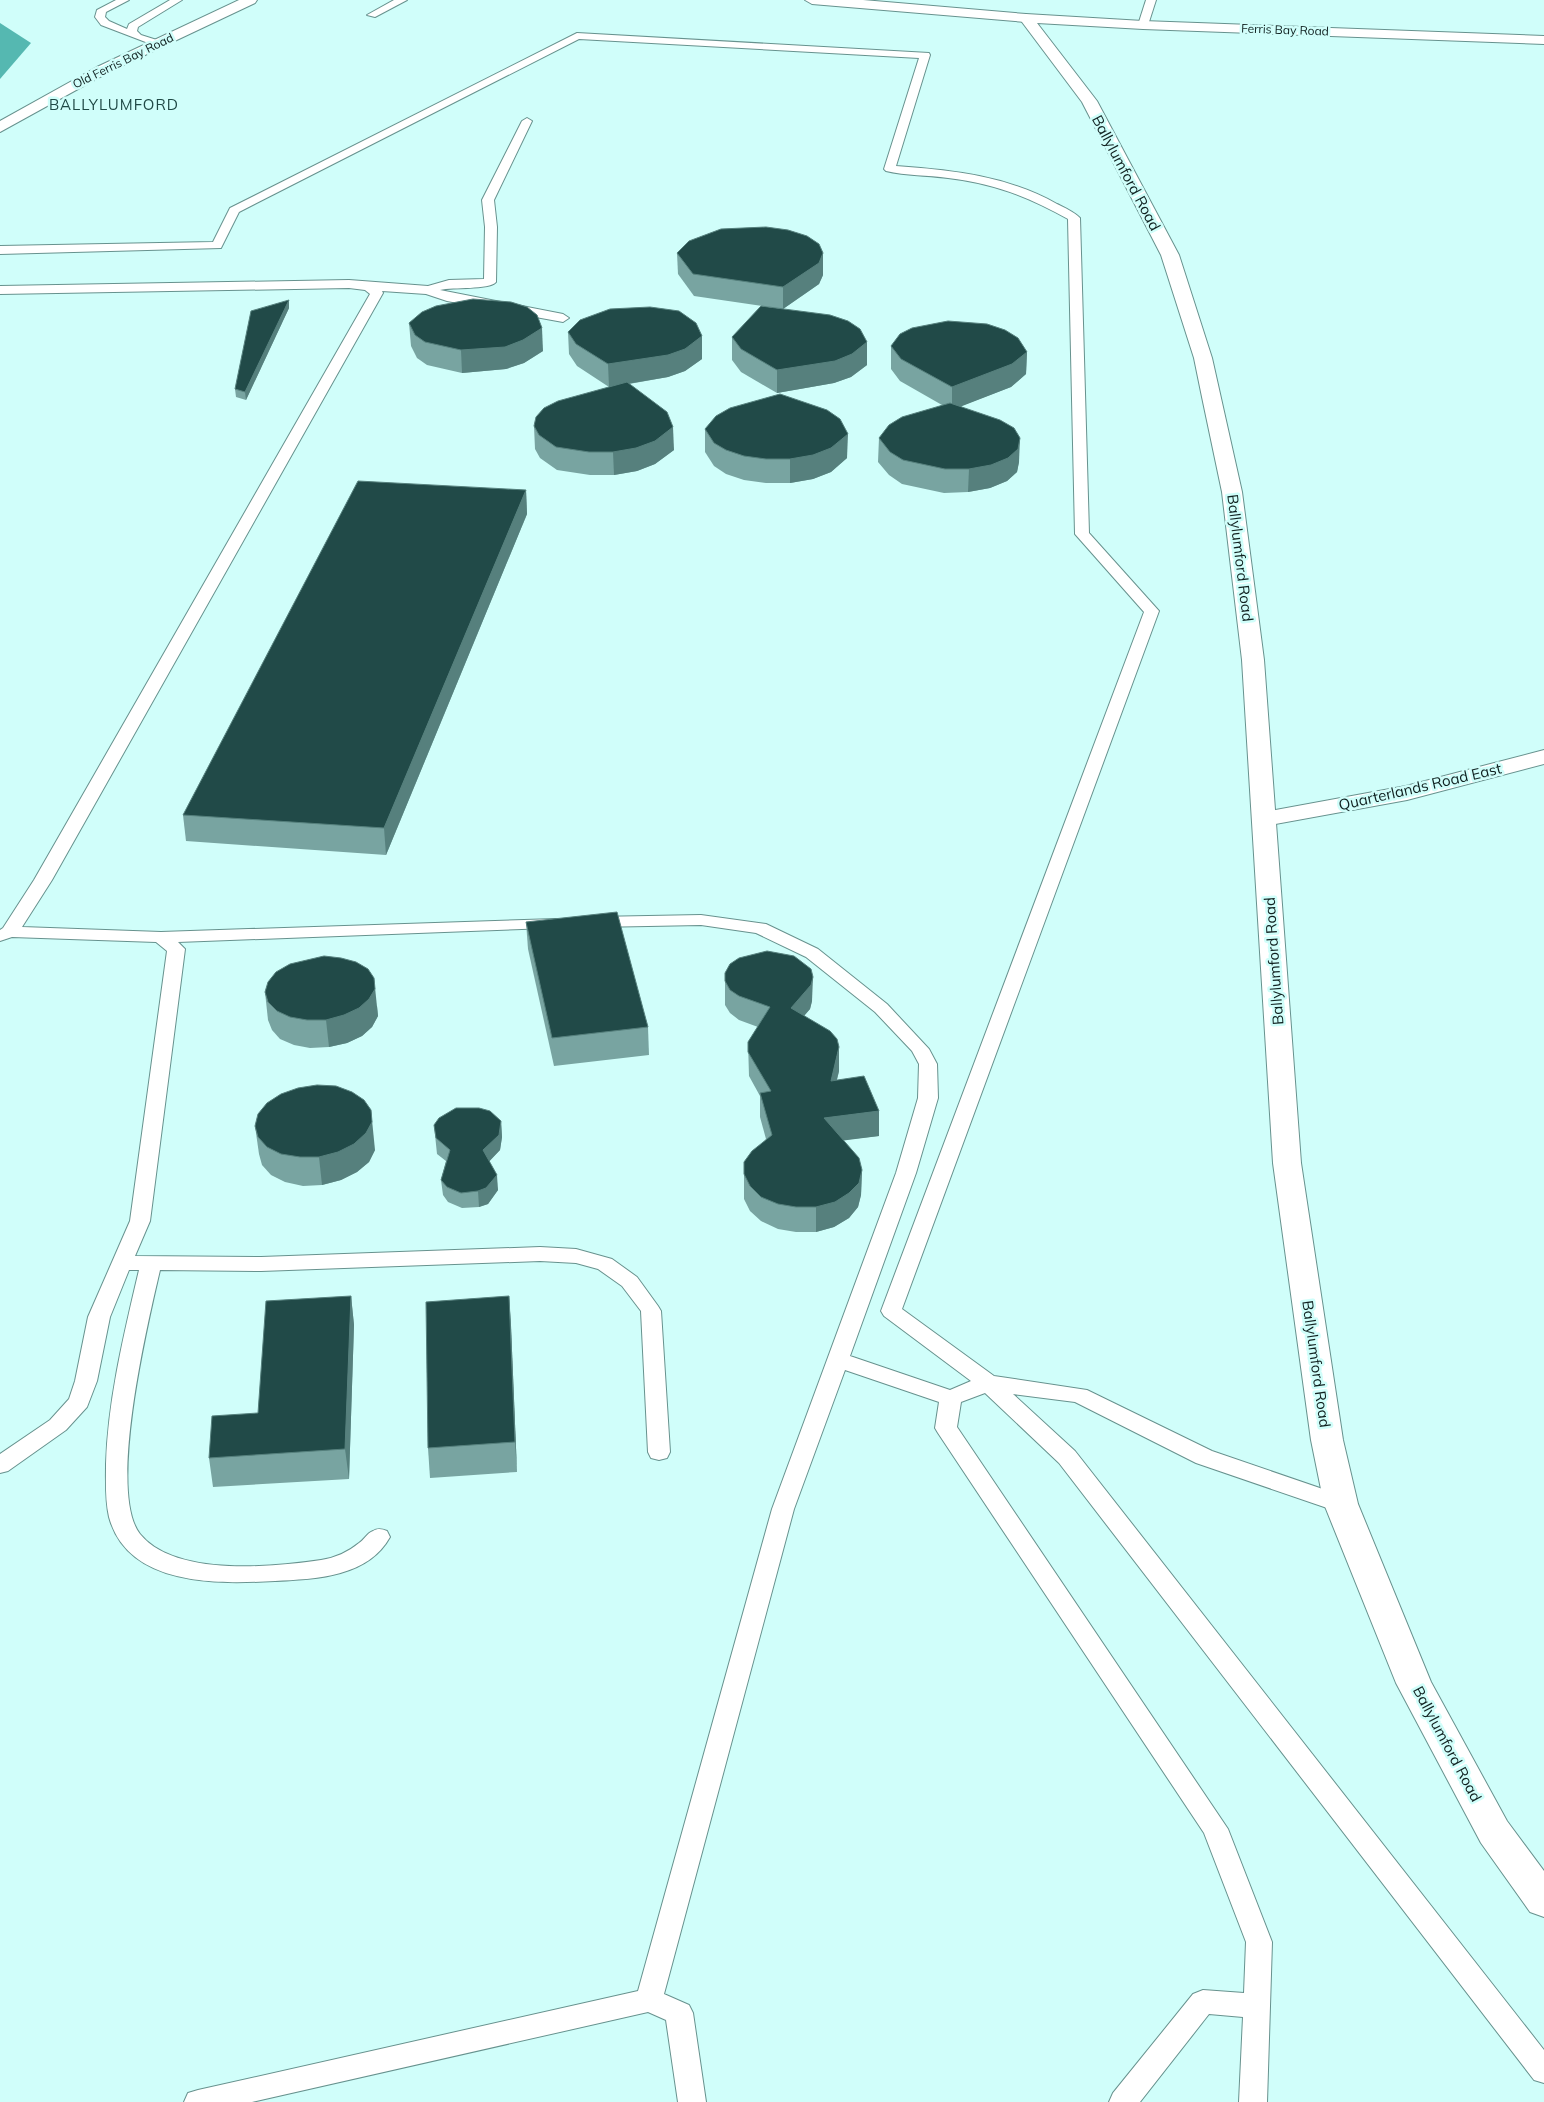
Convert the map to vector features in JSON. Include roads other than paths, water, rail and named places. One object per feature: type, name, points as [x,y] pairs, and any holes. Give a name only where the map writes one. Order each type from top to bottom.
[{"type":"main road","name":"Old Ferris Bay Road","points":[[0,126],[102,70],[250,0]]},
{"type":"main road","points":[[812,0],[1026,18]]},
{"type":"main road","name":"Ferris Bay Road","points":[[1026,18],[1143,25],[1544,40]]},
{"type":"main road","name":"Ballylumford Road","points":[[1026,18],[1089,101],[1170,255],[1203,358],[1232,492],[1253,660],[1287,1163],[1327,1440],[1341,1504],[1414,1682],[1494,1832],[1544,1901]]},
{"type":"main road","points":[[1043,40],[1089,22]]},
{"type":"main road","name":"Quarterlands Road East","points":[[1265,819],[1407,793],[1544,757]]},
{"type":"lane","points":[[124,0],[102,10],[100,17],[105,23],[156,43]]},
{"type":"lane","points":[[137,37],[132,32],[134,26],[176,0]]},
{"type":"lane","points":[[372,16],[402,0]]},
{"type":"lane","points":[[1143,25],[1151,0]]},
{"type":"lane","points":[[0,250],[216,245],[234,210],[577,36],[925,55],[890,169],[952,174],[1009,186],[1042,200],[1074,218],[1082,534],[1152,611],[891,1311],[988,1383],[1067,1457],[1544,2071]]},
{"type":"lane","points":[[0,290],[349,284],[428,290],[449,284],[490,282],[491,228],[488,200],[527,121]]},
{"type":"lane","points":[[5,934],[43,880],[376,293],[369,287]]},
{"type":"lane","points":[[428,290],[447,298],[563,318]]},
{"type":"lane","points":[[5,934],[161,937],[700,920],[760,928],[812,953],[881,1008],[920,1049],[928,1064],[928,1098],[906,1173],[783,1509],[649,2000]]},
{"type":"lane","points":[[0,1464],[58,1425],[78,1402],[86,1381],[99,1317],[140,1221],[176,949],[161,937]]},
{"type":"lane","points":[[122,1263],[261,1264],[571,1254],[598,1260],[606,1263],[625,1278],[642,1296],[651,1311],[659,1452]]},
{"type":"lane","points":[[151,1263],[129,1361],[116,1465],[120,1516],[130,1537],[155,1560],[183,1570],[222,1576],[327,1568],[353,1561],[371,1548],[379,1537]]},
{"type":"lane","points":[[837,1360],[951,1398],[988,1383],[1079,1395],[1204,1457],[1341,1504]]},
{"type":"lane","points":[[951,1398],[946,1428],[1215,1829],[1259,1942],[1253,2102]]},
{"type":"lane","points":[[198,2102],[649,2000],[679,2013],[692,2102]]},
{"type":"lane","points":[[1122,2102],[1203,2002],[1257,2006]]},
{"type":"water","points":[[0,23],[31,43],[0,79]]},
{"type":"district","name":"BALLYLUMFORD","points":[[114,105]]}]
